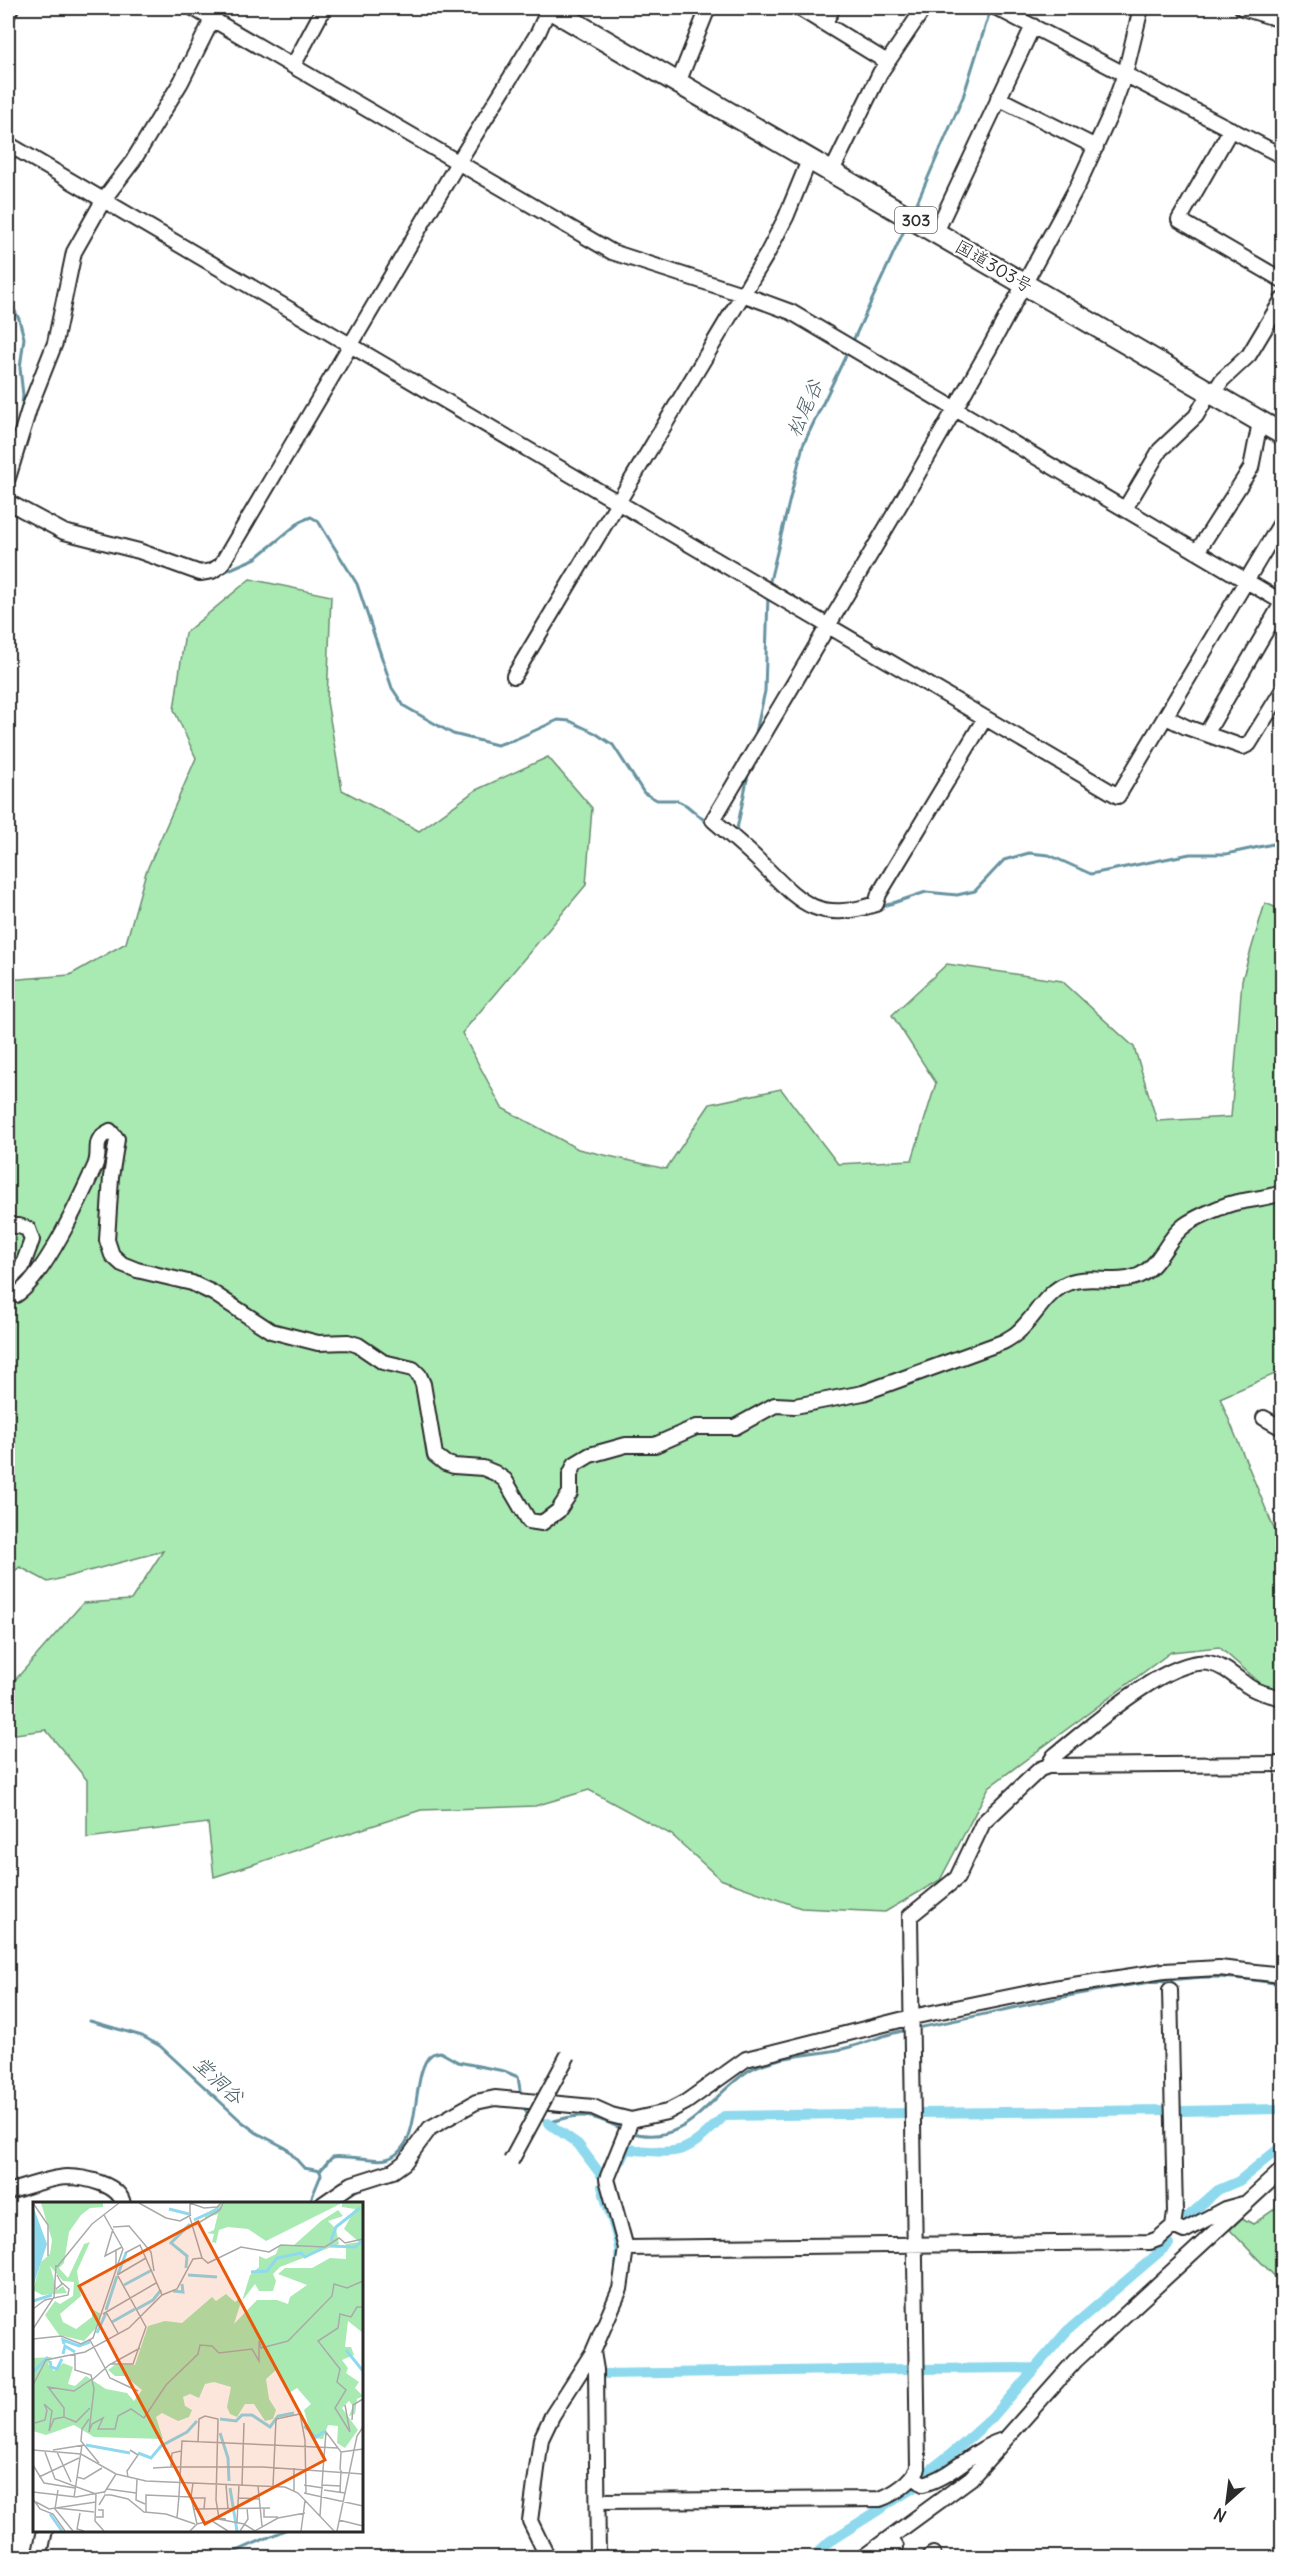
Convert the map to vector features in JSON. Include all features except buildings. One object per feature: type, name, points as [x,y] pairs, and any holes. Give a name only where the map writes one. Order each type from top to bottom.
[{"type":"highway","name":"国道303号","points":[[549,8],[1282,434]]},
{"type":"street","points":[[8,14],[11,8]]},
{"type":"street","points":[[194,8],[215,13],[293,66],[612,252],[791,312],[1282,603],[1206,734]]},
{"type":"street","points":[[293,66],[324,8]]},
{"type":"street","points":[[8,502],[64,532],[138,551],[200,573],[212,571],[221,564],[459,161],[538,33],[549,8]]},
{"type":"street","points":[[678,83],[708,8]]},
{"type":"street","points":[[800,8],[887,62]]},
{"type":"street","points":[[825,22],[833,8]]},
{"type":"street","points":[[832,171],[846,139],[887,62],[924,8]]},
{"type":"street","points":[[997,8],[1282,156]]},
{"type":"street","points":[[985,718],[879,894],[876,904],[836,912],[810,906],[787,891],[761,863],[713,820],[955,409],[1024,284],[1096,147],[1125,74],[1141,8]]},
{"type":"street","points":[[1242,8],[1282,20]]},
{"type":"street","points":[[8,478],[30,406],[55,343],[74,252],[104,199],[133,161],[181,82],[215,13]]},
{"type":"street","points":[[936,232],[1033,26]]},
{"type":"street","points":[[998,99],[1096,147]]},
{"type":"street","points":[[1231,129],[1179,220],[1282,280]]},
{"type":"street","points":[[8,144],[1118,796],[1282,520]]},
{"type":"street","points":[[514,676],[786,217],[810,158]]},
{"type":"street","points":[[1125,509],[1160,450],[1196,416],[1222,380],[1249,355],[1282,300]]},
{"type":"street","points":[[1197,552],[1251,468],[1260,422]]},
{"type":"street","points":[[1166,717],[1243,747],[1249,744],[1282,691]]},
{"type":"street","points":[[8,1292],[16,1295],[25,1290],[46,1258],[97,1163],[97,1143],[101,1136],[110,1131],[117,1139],[111,1178],[107,1240],[112,1255],[122,1264],[137,1270],[192,1283],[213,1293],[271,1331],[318,1343],[348,1342],[358,1345],[383,1362],[413,1369],[423,1384],[429,1428],[438,1459],[454,1466],[483,1468],[495,1473],[505,1480],[529,1521],[542,1523],[552,1517],[566,1502],[570,1492],[570,1475],[575,1464],[590,1455],[626,1445],[655,1444],[696,1427],[735,1427],[775,1405],[804,1405],[863,1393],[1003,1342],[1018,1332],[1055,1291],[1064,1285],[1082,1280],[1122,1280],[1137,1276],[1148,1270],[1187,1224],[1236,1202],[1264,1199],[1282,1193]]},
{"type":"street","points":[[8,1226],[28,1229],[32,1240],[22,1267],[8,1281]]},
{"type":"street","points":[[1264,1418],[1282,1428]]},
{"type":"street","points":[[1048,1766],[1054,1756],[1147,1684],[1184,1665],[1209,1663],[1234,1674],[1249,1688],[1282,1698]]},
{"type":"street","points":[[597,2501],[880,2499],[914,2477],[918,2468],[910,1916],[957,1878],[983,1823],[1040,1769],[1048,1766],[1282,1764]]},
{"type":"street","points":[[326,2202],[352,2184],[393,2171],[404,2163],[430,2128],[476,2102],[495,2098],[592,2107],[631,2120],[667,2112],[686,2102],[747,2059],[912,2018],[1054,1988],[1164,1971],[1219,1968],[1282,1975]]},
{"type":"street","points":[[626,2248],[1150,2242],[1158,2239],[1173,2226],[1174,2116],[1170,1990]]},
{"type":"street","points":[[511,2161],[568,2055]]},
{"type":"street","points":[[548,2558],[530,2521],[541,2439],[552,2416],[593,2352],[620,2289],[626,2248],[606,2179],[631,2120]]},
{"type":"street","points":[[881,2558],[897,2547],[971,2478],[1075,2361],[1282,2170]]},
{"type":"street","points":[[8,2192],[67,2177],[96,2182],[113,2188],[123,2202]]},
{"type":"street","points":[[1173,2226],[1184,2231],[1225,2209],[1245,2204]]},
{"type":"street","points":[[593,2352],[596,2370],[598,2558]]},
{"type":"street","points":[[914,2477],[922,2484],[931,2482],[968,2461],[990,2444],[1004,2440]]},
{"type":"street","points":[[39,2558],[45,2532]]},
{"type":"street","points":[[862,2558],[897,2547]]},
{"type":"green space","points":[[250,579],[331,596],[327,701],[342,790],[419,831],[476,790],[548,757],[592,808],[586,885],[462,1033],[502,1108],[578,1149],[666,1169],[710,1104],[781,1089],[838,1164],[912,1160],[936,1083],[892,1015],[947,964],[1062,981],[1134,1047],[1157,1121],[1231,1117],[1242,980],[1265,903],[1282,910],[1282,1371],[1220,1398],[1282,1548],[1282,1702],[1219,1647],[1171,1652],[989,1787],[940,1880],[885,1912],[801,1908],[720,1879],[672,1835],[589,1790],[535,1806],[421,1810],[214,1877],[208,1823],[87,1838],[87,1780],[46,1730],[8,1735],[8,1710],[15,1680],[83,1603],[131,1600],[163,1551],[48,1582],[20,1567],[8,1576],[8,980],[70,975],[126,943],[146,872],[196,758],[174,710],[185,633]]},
{"type":"green space","points":[[1282,2184],[1282,2284],[1230,2230],[1242,2218],[1253,2224],[1276,2208],[1276,2190]]},
{"type":"waterway","name":"松尾谷","points":[[913,212],[963,97],[991,8]]},
{"type":"waterway","name":"松尾谷","points":[[852,343],[907,224]]},
{"type":"waterway","points":[[8,298],[19,319],[24,338],[20,368],[23,395],[21,415]]},
{"type":"waterway","name":"松尾谷","points":[[769,585],[803,445],[848,351]]},
{"type":"waterway","points":[[219,574],[256,558],[301,521],[311,517],[318,521],[357,584],[392,688],[404,706],[453,734],[497,745],[558,720],[570,721],[613,745],[644,793],[657,800],[676,800],[686,805],[710,825]]},
{"type":"waterway","name":"松尾谷","points":[[755,737],[765,691],[768,595]]},
{"type":"waterway","name":"松尾谷","points":[[736,834],[749,770]]},
{"type":"waterway","points":[[878,908],[926,892],[957,895],[975,891],[1004,860],[1029,853],[1049,855],[1091,874],[1190,854],[1226,854],[1273,844],[1282,847]]},
{"type":"waterway","points":[[917,2028],[1087,1992],[1156,1981],[1214,1977],[1282,1984]]},
{"type":"waterway","name":"堂洞谷","points":[[90,2021],[142,2036],[160,2046],[241,2121],[257,2133],[286,2148],[304,2168],[320,2171]]},
{"type":"waterway","points":[[629,2132],[649,2135],[666,2134],[681,2128],[733,2082],[759,2065],[784,2058],[838,2050],[908,2030]]},
{"type":"waterway","points":[[310,2202],[321,2175],[320,2171],[333,2157],[379,2160],[393,2157],[399,2152],[405,2144],[413,2123],[422,2071],[431,2055],[440,2052],[458,2062],[504,2071],[518,2077],[521,2096]]},
{"type":"waterway","points":[[523,2106],[532,2116]]},
{"type":"waterway","points":[[1181,2111],[1282,2109]]},
{"type":"waterway","points":[[918,2113],[1168,2110]]},
{"type":"waterway","points":[[621,2160],[626,2149],[659,2152],[681,2149],[700,2139],[724,2116],[907,2113]]},
{"type":"waterway","points":[[538,2118],[548,2123],[570,2117],[586,2116],[623,2129]]},
{"type":"waterway","points":[[548,2123],[578,2144],[601,2175]]},
{"type":"waterway","points":[[1184,2220],[1218,2190],[1239,2181],[1282,2146]]},
{"type":"waterway","points":[[602,2186],[616,2234],[619,2264]]},
{"type":"waterway","points":[[925,2474],[992,2418],[1067,2331],[1169,2244]]},
{"type":"waterway","points":[[919,2369],[1033,2368]]},
{"type":"waterway","points":[[603,2374],[910,2369]]},
{"type":"waterway","points":[[812,2558],[830,2541],[915,2487]]},
{"type":"waterway","points":[[221,2558],[280,2532]]}]
